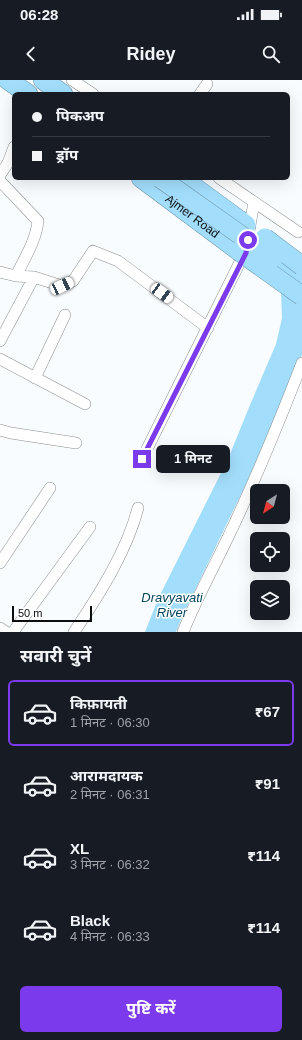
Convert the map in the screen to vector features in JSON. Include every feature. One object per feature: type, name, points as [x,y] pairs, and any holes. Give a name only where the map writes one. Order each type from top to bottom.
[{"type":"highway","points":[[8,80],[25,92]]},
{"type":"highway","points":[[23,80],[39,92]]},
{"type":"highway","points":[[43,80],[60,92]]},
{"type":"highway","name":"Ajmer Road","points":[[144,180],[302,296]]},
{"type":"highway","points":[[163,180],[302,279]]},
{"type":"highway","name":"Ajmer Road","points":[[185,180],[302,266]]},
{"type":"street","points":[[72,80],[89,92]]},
{"type":"street","points":[[201,92],[207,84]]},
{"type":"street","points":[[0,175],[4,163],[12,150]]},
{"type":"street","points":[[221,180],[298,232]]},
{"type":"street","points":[[0,181],[38,221],[38,228],[31,246],[16,276]]},
{"type":"street","points":[[142,459],[246,253],[254,202]]},
{"type":"street","points":[[0,272],[16,276],[34,277],[62,286],[73,281],[92,251],[118,261],[208,328]]},
{"type":"street","points":[[0,341],[34,277]]},
{"type":"street","points":[[35,378],[65,315]]},
{"type":"street","points":[[0,359],[85,404]]},
{"type":"street","points":[[183,632],[195,602],[231,531],[277,426],[302,364]]},
{"type":"street","points":[[0,430],[76,443]]},
{"type":"street","points":[[0,563],[50,488]]},
{"type":"street","points":[[74,632],[116,562],[134,524],[138,508]]},
{"type":"street","points":[[13,632],[90,527]]},
{"type":"street","points":[[0,628],[6,632]]},
{"type":"water","name":"Dravyavati River","points":[[302,256],[302,355],[258,459],[176,632],[145,632],[158,599],[228,459],[276,344],[282,318],[281,291]]},
{"type":"route","points":[[142,459],[246,253],[248,240]]}]
